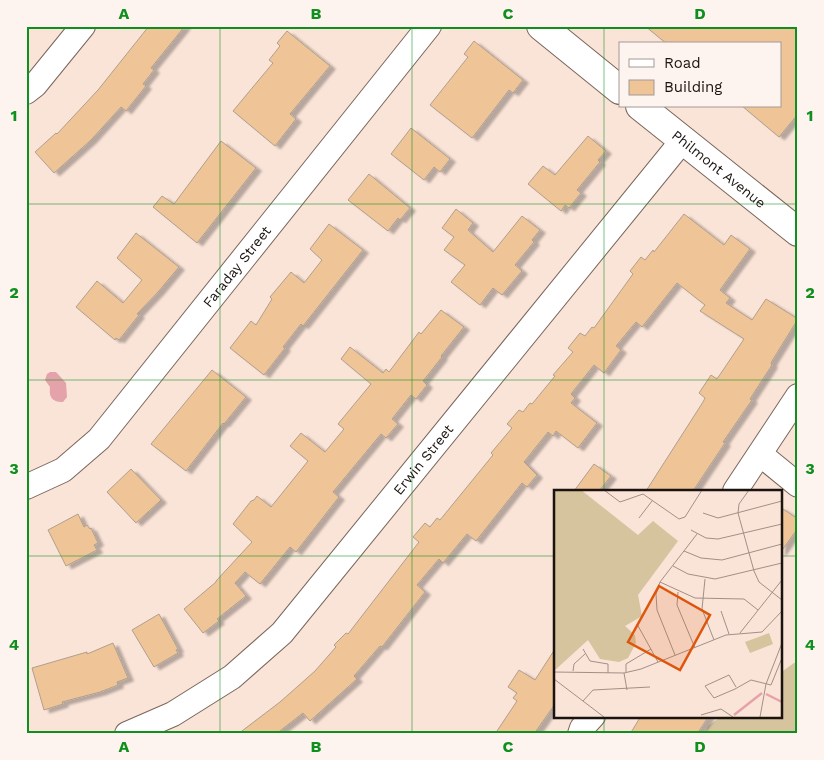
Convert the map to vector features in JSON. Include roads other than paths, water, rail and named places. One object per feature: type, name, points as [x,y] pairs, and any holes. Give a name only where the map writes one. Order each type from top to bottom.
[{"type":"main road","points":[[541,26],[619,89]]},
{"type":"main road","name":"Philmont Avenue","points":[[643,108],[798,232]]},
{"type":"street","points":[[26,92],[36,85],[83,26]]},
{"type":"street","name":"Faraday Street","points":[[26,487],[63,470],[99,439],[429,26]]},
{"type":"street","name":"Erwin Street","points":[[127,734],[173,714],[232,677],[282,633],[683,140]]},
{"type":"street","points":[[735,490],[798,396]]},
{"type":"street","points":[[760,454],[798,485]]},
{"type":"street","points":[[580,734],[582,728],[591,718]]}]
